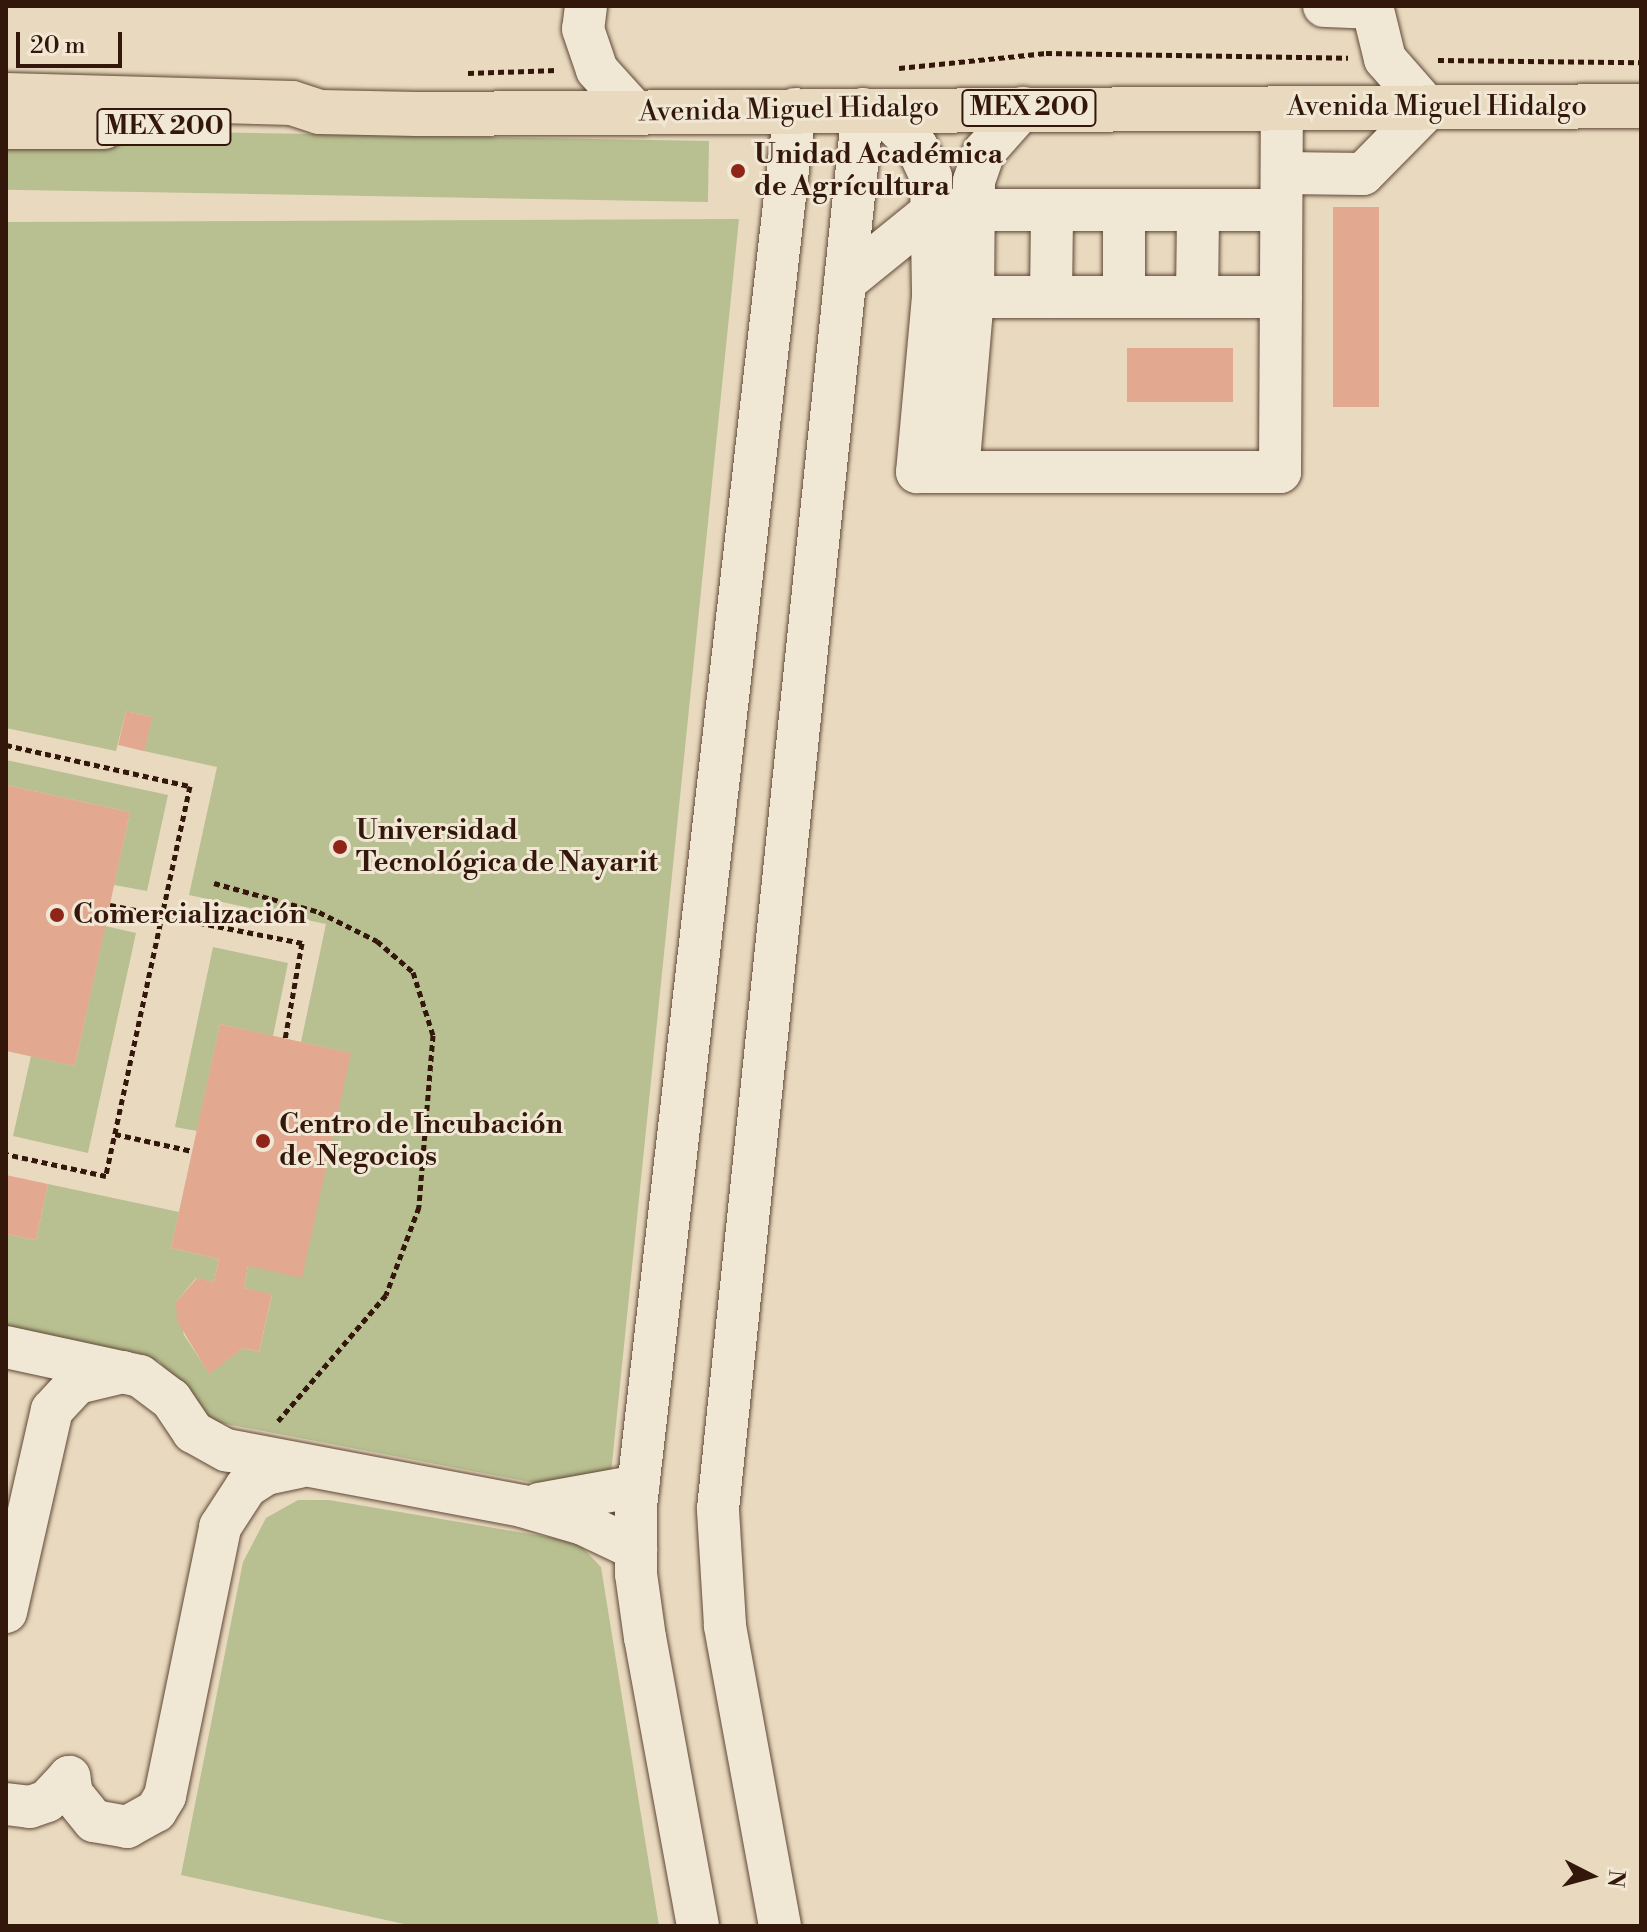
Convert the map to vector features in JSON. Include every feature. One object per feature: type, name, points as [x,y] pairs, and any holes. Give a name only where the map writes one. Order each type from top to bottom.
[{"type":"highway","name":"Avenida Miguel Hidalgo","points":[[6,95],[292,103],[320,112],[417,114],[795,109],[1641,106]]},
{"type":"highway","name":"Avenida Miguel Hidalgo","points":[[6,127],[253,126],[283,124],[320,112]]},
{"type":"street","points":[[586,6],[583,29],[597,70],[635,112]]},
{"type":"street","points":[[954,210],[1198,210],[1363,174],[1428,108],[1385,59],[1372,7],[1324,6]]},
{"type":"street","points":[[845,282],[954,210],[974,181],[984,152],[1023,108]]},
{"type":"street","points":[[780,1926],[725,1625],[718,1509],[863,109],[893,123],[917,147],[931,177],[954,210],[953,297],[917,472],[1280,472],[1282,108]]},
{"type":"street","points":[[698,1926],[645,1638],[636,1549],[638,1486],[795,109]]},
{"type":"street","points":[[1051,297],[1052,210]]},
{"type":"street","points":[[1124,210],[1124,297]]},
{"type":"street","points":[[1197,297],[1198,210]]},
{"type":"street","points":[[953,297],[1281,297]]},
{"type":"street","points":[[6,1347],[128,1372],[158,1387],[205,1441],[249,1456],[522,1506],[583,1524],[636,1549]]},
{"type":"street","points":[[6,1612],[52,1410],[77,1383],[128,1372]]},
{"type":"street","points":[[6,1804],[30,1807],[47,1801],[69,1777],[72,1794],[94,1821],[127,1827],[156,1811],[165,1796],[220,1527],[230,1505],[266,1474],[313,1467]]},
{"type":"street","points":[[522,1506],[582,1500],[638,1486]]},
{"type":"path","points":[[891,69],[1046,53],[1641,62]]},
{"type":"path","points":[[417,114],[473,69],[597,70]]},
{"type":"path","points":[[6,745],[190,786],[106,1176],[6,1154]]},
{"type":"path","points":[[214,883],[319,912],[377,941],[413,972],[433,1035],[419,1207],[386,1295],[249,1456]]},
{"type":"path","points":[[110,905],[302,943],[285,1039]]},
{"type":"path","points":[[115,1134],[192,1151]]},
{"type":"green space","points":[[6,129],[709,141],[708,202],[6,190]]},
{"type":"green space","name":"Universidad Tecnológica de Nayarit","points":[[739,219],[611,1473],[551,1486],[221,1423],[204,1416],[159,1361],[6,1326],[6,1234],[36,1240],[48,1184],[179,1212],[171,1248],[219,1259],[214,1282],[196,1278],[176,1302],[184,1335],[209,1373],[243,1348],[259,1352],[272,1295],[244,1288],[248,1266],[350,1053],[301,1042],[326,924],[189,895],[217,767],[144,751],[152,717],[126,711],[116,751],[6,728],[6,222]]},
{"type":"green space","points":[[6,760],[168,795],[147,891],[114,885],[130,812],[6,785]]},
{"type":"green space","points":[[105,926],[136,933],[88,1153],[13,1136],[31,1056],[75,1066]]},
{"type":"green space","points":[[213,947],[288,963],[273,1036],[220,1024],[197,1131],[175,1127]]},
{"type":"green space","points":[[298,1500],[329,1500],[577,1542],[601,1567],[659,1926],[413,1926],[181,1875],[243,1562],[266,1518]]},
{"type":"building","points":[[1333,207],[1379,207],[1379,407],[1333,407]]},
{"type":"building","points":[[1127,348],[1233,348],[1233,402],[1127,402]]},
{"type":"building","points":[[126,711],[152,717],[144,751],[118,745]]},
{"type":"building","name":"Comercialización","points":[[6,785],[130,812],[75,1066],[6,1051]]},
{"type":"building","name":"Centro de Incubación de Negocios","points":[[220,1024],[351,1053],[302,1278],[248,1266],[244,1288],[272,1294],[259,1352],[243,1348],[209,1374],[177,1321],[176,1302],[197,1278],[214,1282],[219,1259],[171,1248]]},
{"type":"building","points":[[6,1175],[48,1184],[36,1240],[6,1234]]},
{"type":"place","name":"Unidad Académica de Agrícultura","points":[[738,171]]},
{"type":"place","name":"Universidad Tecnológica de Nayarit","points":[[340,847]]},
{"type":"place","name":"Comercialización","points":[[57,915]]},
{"type":"place","name":"Centro de Incubación de Negocios","points":[[263,1141]]}]
